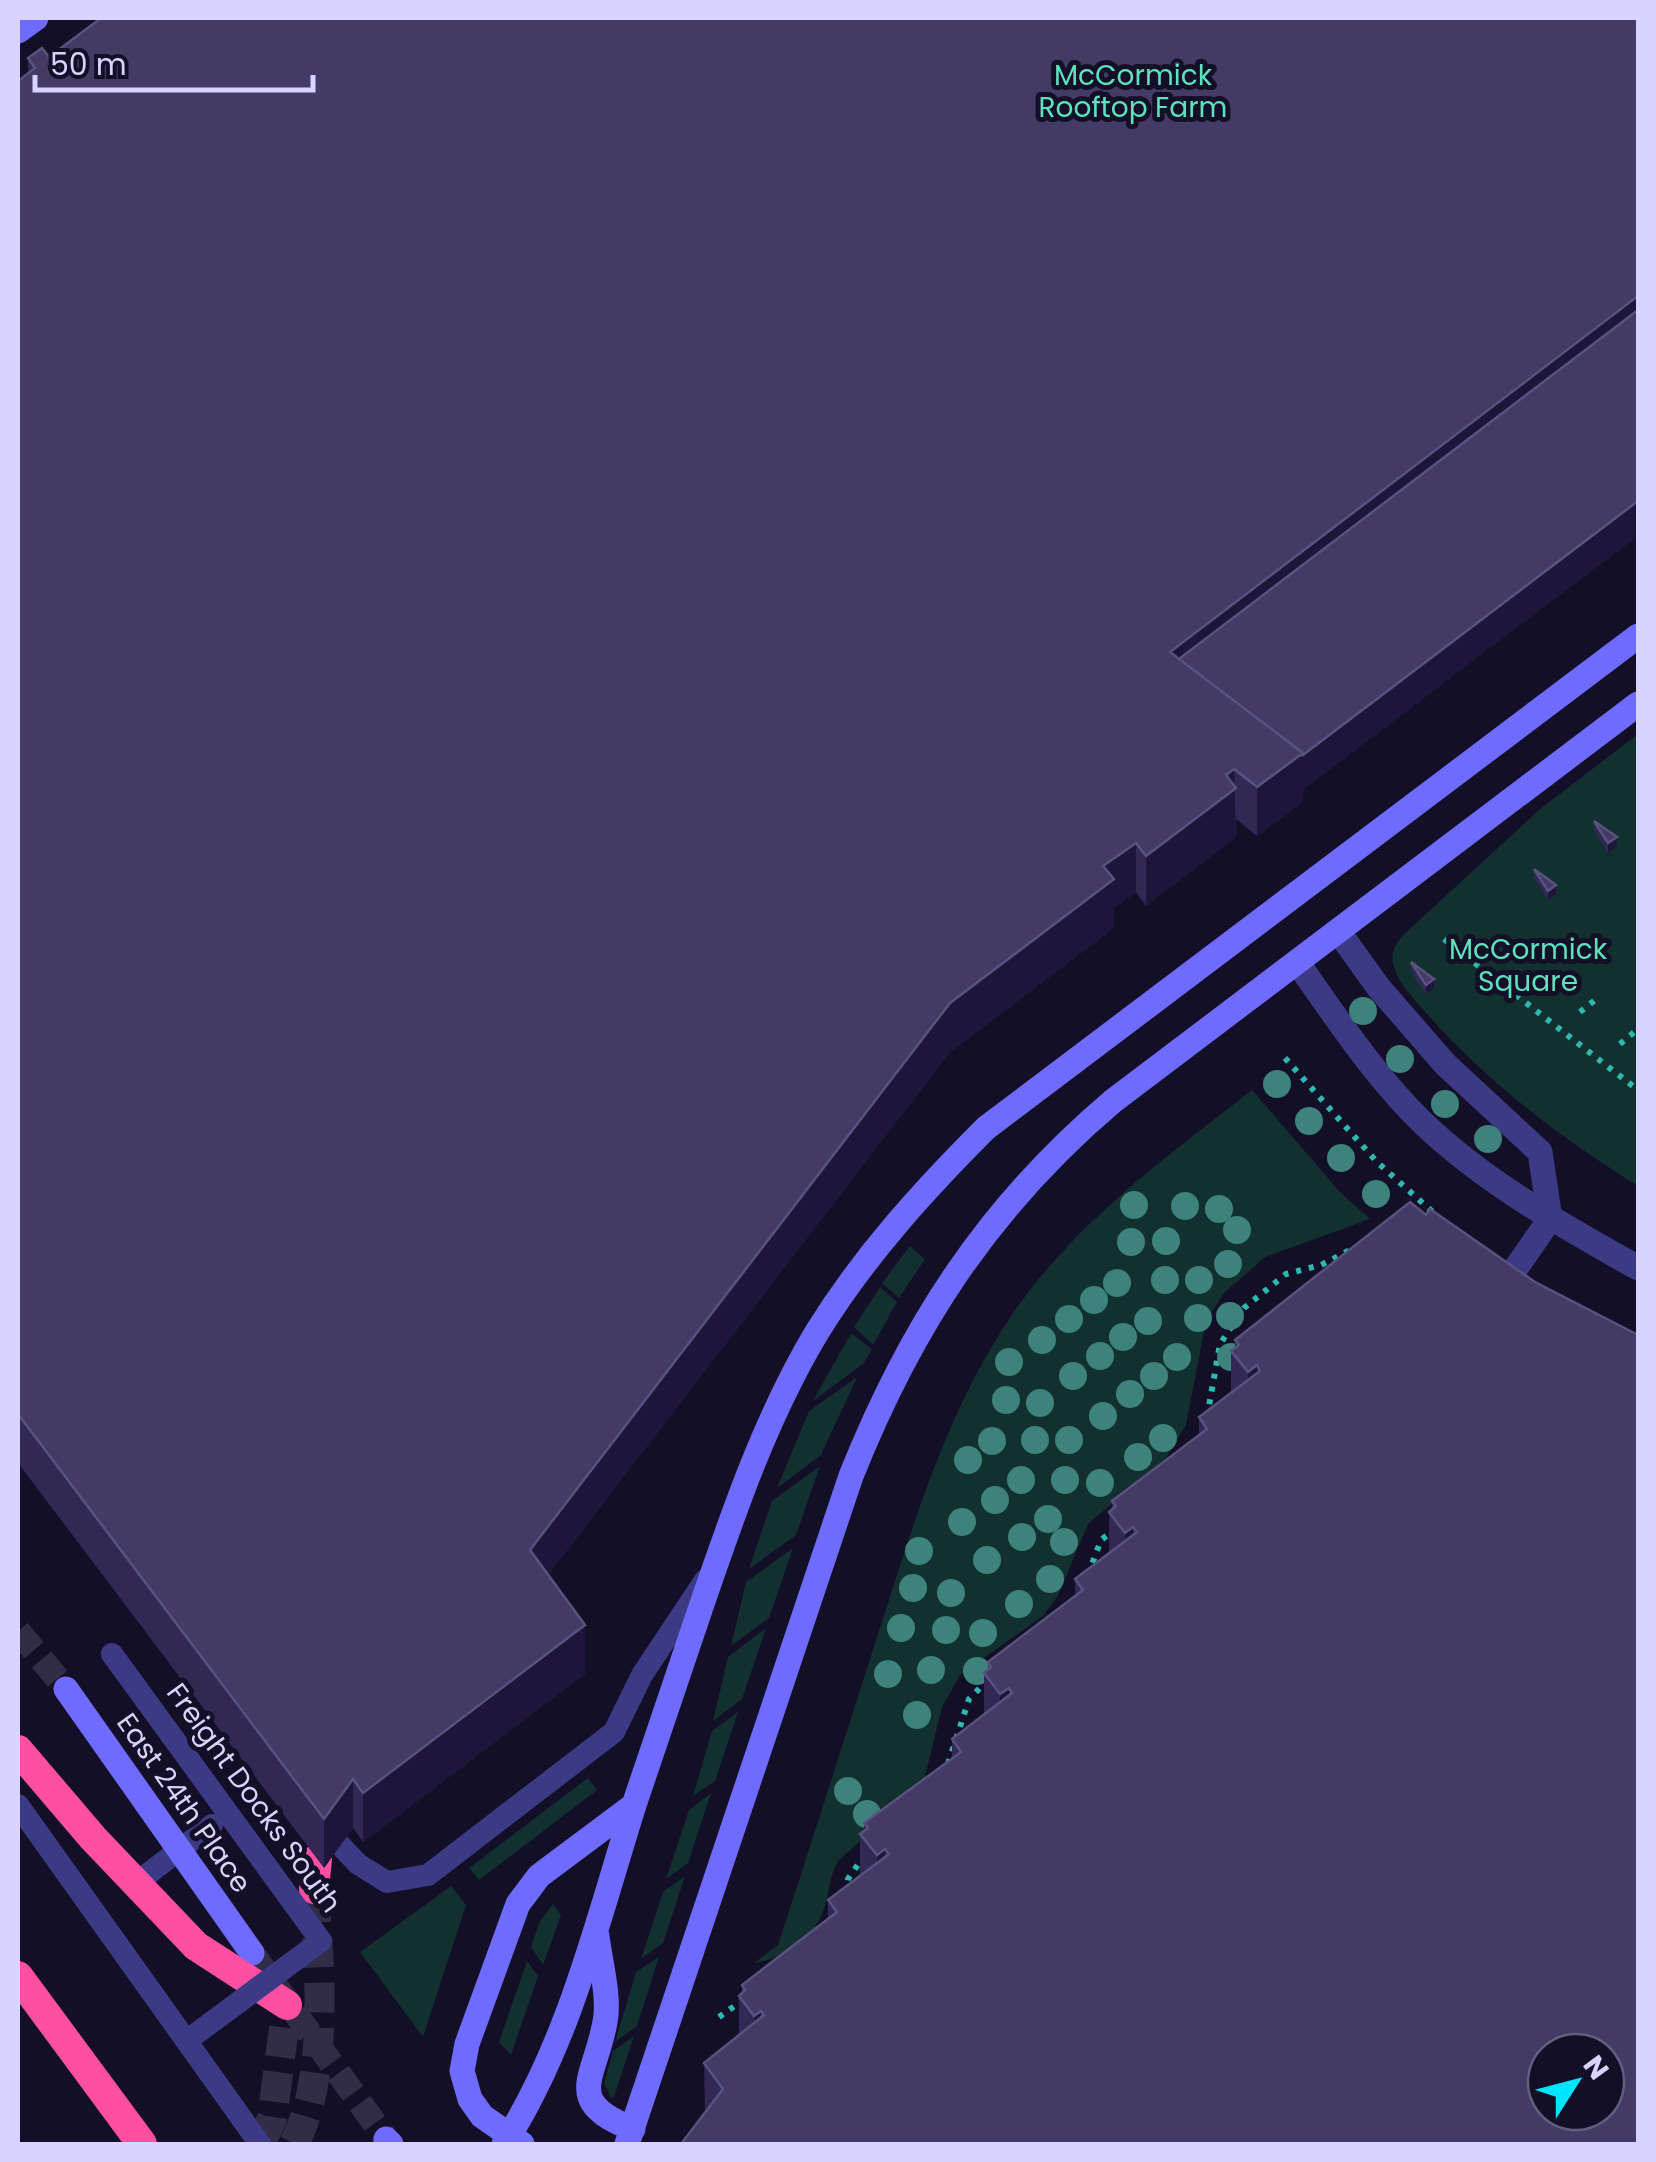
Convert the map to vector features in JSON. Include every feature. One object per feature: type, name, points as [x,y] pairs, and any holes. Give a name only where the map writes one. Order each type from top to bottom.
[{"type":"highway","points":[[18,1750],[196,1946],[287,2006]]},
{"type":"highway","points":[[18,1976],[142,2144]]},
{"type":"main road","points":[[18,31],[36,18]]},
{"type":"main road","points":[[634,1805],[539,1876],[518,1904],[462,2071],[470,2099],[482,2116],[512,2142],[596,1931],[634,1805],[761,1440],[818,1332],[913,1202],[974,1140],[1061,1067],[1638,636]]},
{"type":"main road","points":[[596,1931],[606,2019],[586,2087],[591,2105],[630,2137],[850,1476],[908,1348],[981,1238],[1040,1166],[1113,1102],[1638,704]]},
{"type":"main road","name":"East 24th Place","points":[[66,1688],[252,1953]]},
{"type":"street","points":[[1338,932],[1379,988],[1445,1064],[1540,1152],[1550,1219],[1492,1302]]},
{"type":"street","points":[[1297,962],[1371,1064],[1424,1124],[1550,1219],[1638,1268]]},
{"type":"lane","points":[[324,1864],[358,1864],[387,1882],[410,1882],[428,1874],[614,1732],[642,1674],[718,1560]]},
{"type":"lane","name":"Freight Docks South","points":[[112,1654],[322,1941],[189,2039]]},
{"type":"lane","points":[[18,1805],[189,2039],[260,2144]]},
{"type":"lane","points":[[136,1883],[212,1825]]},
{"type":"path","points":[[1444,939],[1638,1090]]},
{"type":"path","points":[[1539,980],[1549,972]]},
{"type":"path","points":[[1580,1012],[1596,1000]]},
{"type":"path","points":[[1620,1044],[1638,1029]]},
{"type":"path","points":[[1285,1058],[1377,1162],[1452,1227]]},
{"type":"path","points":[[1408,1212],[1420,1203]]},
{"type":"path","points":[[1204,1428],[1220,1344],[1244,1308],[1286,1274],[1321,1265],[1366,1242]]},
{"type":"path","points":[[1085,1582],[1101,1540],[1114,1529]]},
{"type":"path","points":[[944,1774],[969,1700],[1002,1670]]},
{"type":"path","points":[[841,1910],[848,1879],[874,1849]]},
{"type":"path","points":[[719,2017],[751,1994]]},
{"type":"green space","name":"McCormick Square","points":[[1638,734],[1638,1186],[1553,1129],[1476,1064],[1408,991],[1393,960],[1402,936],[1540,809]]},
{"type":"green space","points":[[1252,1090],[1340,1192],[1370,1219],[1265,1257],[1224,1293],[1206,1321],[1186,1425],[1166,1458],[1088,1524],[1058,1596],[1043,1616],[960,1675],[942,1707],[923,1785],[838,1861],[822,1914],[811,1932],[785,1953],[754,1963],[778,1945],[920,1506],[953,1423],[993,1344],[1018,1306],[1069,1244],[1158,1164]]},
{"type":"green space","points":[[910,1246],[925,1259],[899,1298],[882,1283]]},
{"type":"green space","points":[[880,1287],[897,1302],[873,1345],[854,1327]]},
{"type":"green space","points":[[851,1333],[872,1349],[864,1363],[813,1401]]},
{"type":"green space","points":[[857,1377],[821,1455],[777,1488],[809,1411]]},
{"type":"green space","points":[[820,1466],[796,1535],[749,1569],[772,1501]]},
{"type":"green space","points":[[793,1548],[769,1618],[731,1646],[746,1582]]},
{"type":"green space","points":[[766,1628],[742,1699],[713,1721],[728,1657]]},
{"type":"green space","points":[[738,1712],[715,1781],[693,1796],[712,1731]]},
{"type":"green space","points":[[588,1778],[597,1790],[479,1880],[469,1868]]},
{"type":"green space","points":[[711,1793],[688,1863],[666,1879],[689,1810]]},
{"type":"green space","points":[[685,1876],[663,1943],[641,1959],[663,1892]]},
{"type":"green space","points":[[451,1886],[466,1905],[423,2037],[360,1952]]},
{"type":"green space","points":[[553,1904],[561,1915],[543,1965],[531,1947],[540,1921]]},
{"type":"green space","points":[[659,1957],[637,2026],[615,2042],[636,1972]]},
{"type":"green space","points":[[527,1961],[538,1976],[511,2055],[499,2042]]},
{"type":"green space","points":[[634,2036],[611,2098],[604,2083],[613,2051]]},
{"type":"building","points":[[101,18],[1638,18],[1638,296],[1170,652],[1303,753],[1257,787],[1234,769],[1226,775],[1236,788],[1146,856],[1136,843],[1103,866],[1114,879],[950,1003],[530,1550],[585,1625],[363,1793],[353,1779],[324,1819],[18,1414],[18,81],[35,68],[28,58],[42,48],[49,57]]},
{"type":"building","points":[[1638,310],[1638,501],[1303,755],[1179,659]]},
{"type":"building","points":[[1594,821],[1617,837],[1608,843]]},
{"type":"building","points":[[1534,869],[1556,885],[1548,891]]},
{"type":"building","points":[[1411,962],[1434,979],[1426,985]]},
{"type":"building","points":[[1410,1202],[1426,1215],[1430,1209],[1535,1282],[1638,1335],[1638,2144],[681,2144],[723,2089],[704,2063],[764,2015],[761,2011],[754,2016],[739,1996],[745,1990],[742,1985],[837,1912],[828,1900],[889,1854],[885,1849],[877,1855],[860,1834],[868,1828],[864,1823],[961,1752],[952,1739],[1012,1693],[1009,1688],[1000,1694],[984,1673],[991,1667],[988,1662],[1083,1590],[1075,1579],[1137,1532],[1133,1527],[1125,1533],[1109,1512],[1116,1506],[1112,1501],[1207,1429],[1199,1417],[1260,1371],[1257,1365],[1248,1372],[1231,1351],[1239,1345],[1235,1340]]},
{"type":"tunnel","points":[[18,1631],[66,1689]]},
{"type":"tunnel","points":[[294,2144],[313,2086],[317,2053],[319,1984],[314,1889]]},
{"type":"tunnel","points":[[252,1953],[386,2139]]},
{"type":"tunnel","points":[[260,2144],[272,2119],[287,2005]]},
{"type":"park label","name":"McCormick Rooftop Farm","points":[[1133,91]]}]
